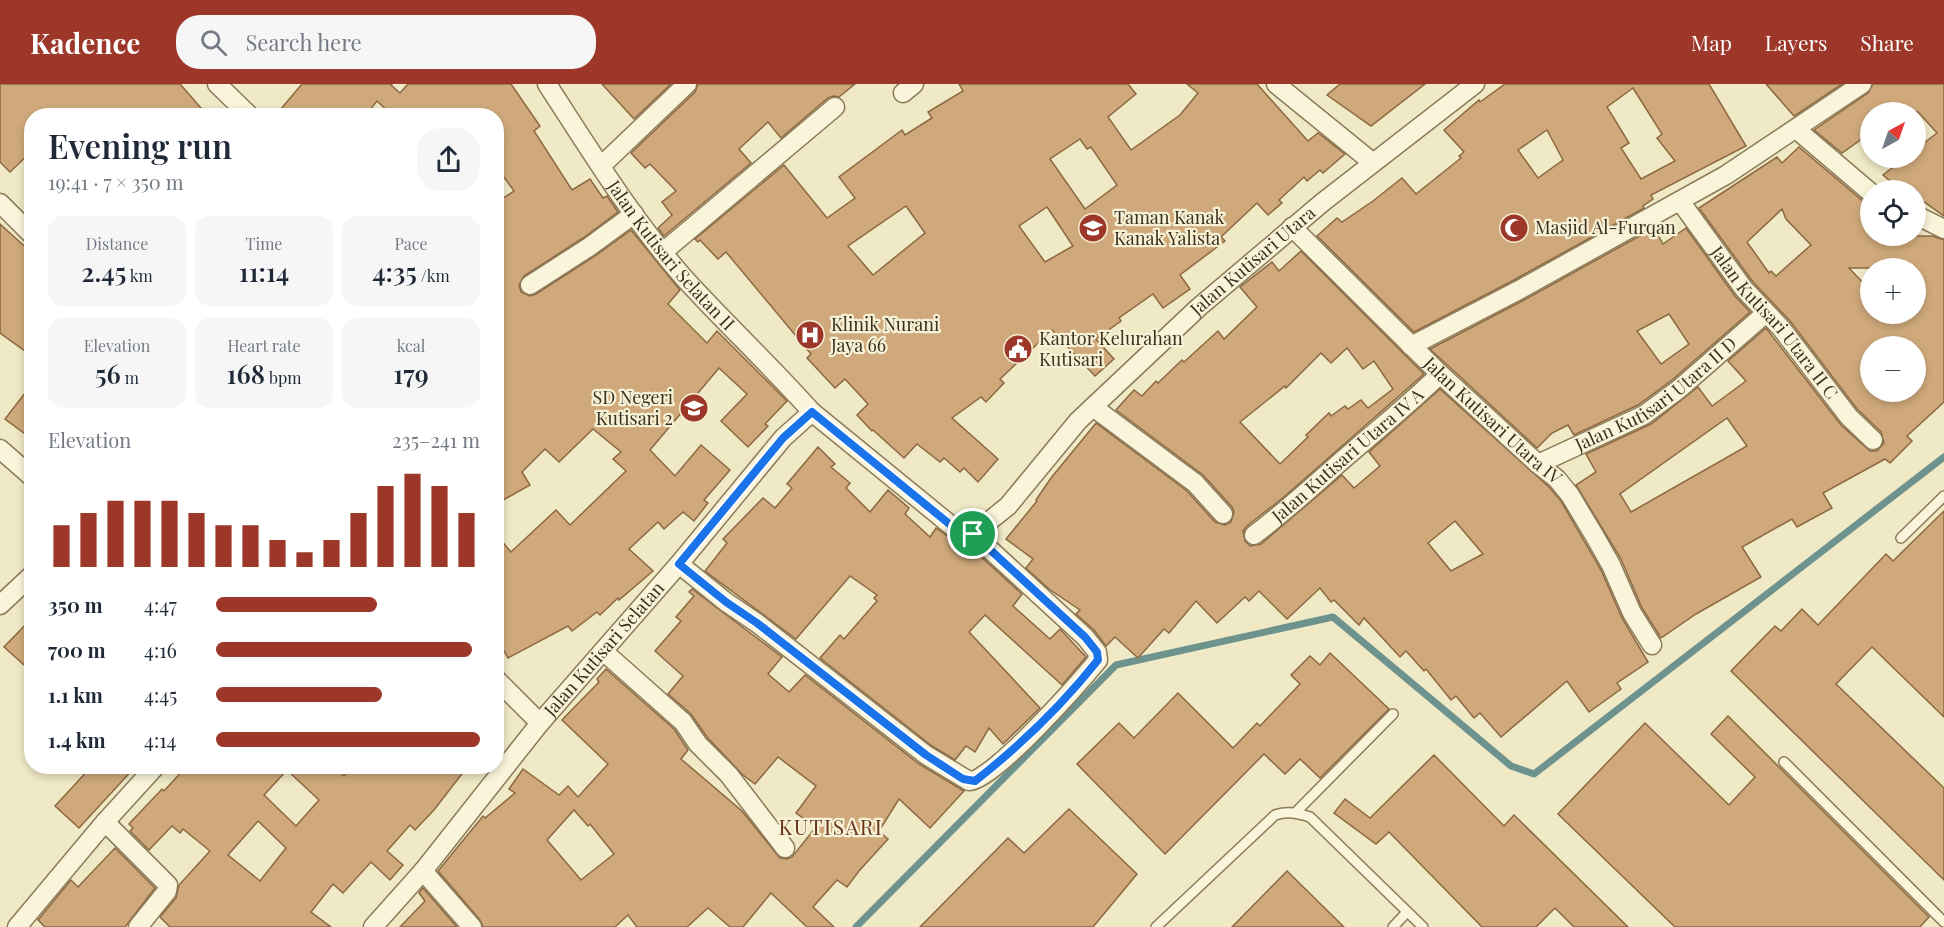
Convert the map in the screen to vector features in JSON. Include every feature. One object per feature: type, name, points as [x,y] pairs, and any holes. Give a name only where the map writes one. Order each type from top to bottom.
[{"type":"street","points":[[217,84],[242,108]]},
{"type":"street","name":"Jalan Kutisari Selatan II","points":[[547,84],[634,214],[663,252],[685,279],[812,412]]},
{"type":"street","points":[[601,166],[687,84]]},
{"type":"street","points":[[1276,84],[1372,162]]},
{"type":"street","name":"Jalan Kutisari Utara","points":[[973,534],[1008,506],[1078,421],[1199,306],[1372,162],[1474,84]]},
{"type":"street","points":[[1411,346],[1520,290],[1726,175],[1862,84]]},
{"type":"street","points":[[663,252],[835,107]]},
{"type":"street","points":[[1796,129],[1860,183]]},
{"type":"street","name":"Jalan Kutisari Utara II C","points":[[1680,201],[1744,289],[1781,328],[1849,417],[1873,440]]},
{"type":"street","points":[[0,203],[24,228]]},
{"type":"street","points":[[530,285],[581,253],[634,214]]},
{"type":"street","points":[[1926,220],[1944,229]]},
{"type":"street","name":"Jalan Kutisari Utara IV","points":[[1292,227],[1440,374],[1557,479],[1570,495],[1611,565],[1627,604],[1652,645]]},
{"type":"street","name":"Jalan Kutisari Utara II D","points":[[1538,464],[1644,415],[1679,389],[1766,313]]},
{"type":"street","name":"Jalan Kutisari Utara IV A","points":[[1254,535],[1322,480],[1440,374]]},
{"type":"street","points":[[1093,407],[1195,483],[1223,514]]},
{"type":"street","points":[[679,564],[926,755],[963,779],[975,781],[1005,758],[1044,720],[1095,664],[1098,657],[1097,652],[1085,637],[973,534],[953,527],[812,412]]},
{"type":"street","name":"Jalan Kutisari Selatan","points":[[504,687],[540,723],[679,564],[783,438],[812,412]]},
{"type":"street","points":[[0,449],[24,470]]},
{"type":"street","points":[[0,605],[24,582]]},
{"type":"street","points":[[603,651],[683,722],[698,744],[729,775],[785,848]]},
{"type":"street","points":[[504,769],[540,723]]},
{"type":"street","points":[[17,927],[105,822],[149,774]]},
{"type":"street","points":[[373,927],[423,871],[500,774]]},
{"type":"street","points":[[105,822],[168,885],[167,891],[138,927]]},
{"type":"street","points":[[423,871],[472,927]]},
{"type":"lane","points":[[1901,538],[1944,496]]},
{"type":"lane","points":[[1296,812],[1393,714]]},
{"type":"lane","points":[[1784,762],[1943,921],[1934,927]]},
{"type":"lane","points":[[1156,927],[1275,815],[1285,812],[1296,812],[1310,817],[1423,927]]},
{"type":"lane","points":[[1393,927],[1407,912]]},
{"type":"building","points":[[0,84],[180,84],[201,108],[24,108],[24,159],[10,172],[0,162]]},
{"type":"building","points":[[302,84],[392,84],[400,93],[408,84],[511,84],[540,126],[534,131],[572,190],[590,179],[603,198],[607,196],[618,212],[524,276],[519,285],[521,292],[530,296],[536,294],[631,230],[680,290],[668,304],[707,343],[717,331],[787,401],[765,424],[768,426],[748,447],[721,421],[747,394],[719,368],[650,450],[675,476],[701,445],[730,470],[704,500],[708,503],[694,521],[683,512],[664,529],[658,522],[629,549],[653,571],[600,615],[597,612],[572,631],[568,626],[508,658],[504,651],[504,544],[511,552],[556,510],[570,525],[626,471],[613,459],[621,452],[593,429],[559,462],[545,449],[522,472],[530,485],[504,500],[504,198],[514,191],[504,177],[504,108],[384,108],[377,101],[371,108],[282,108]]},
{"type":"building","points":[[602,84],[671,84],[634,119]]},
{"type":"building","points":[[698,84],[855,84],[839,97],[828,98],[781,138],[768,122],[739,149],[751,163],[664,236],[658,228],[672,215],[662,202],[676,191],[650,164],[645,168],[631,153],[695,92]]},
{"type":"building","points":[[959,84],[1128,84],[1136,94],[1108,117],[1131,150],[1180,115],[1198,93],[1187,84],[1257,84],[1308,141],[1318,133],[1345,154],[1323,173],[1320,170],[1307,181],[1304,177],[1279,200],[1282,203],[1268,215],[1257,203],[1221,237],[1225,241],[1180,275],[1190,289],[1163,308],[1153,294],[1119,318],[1121,321],[1096,339],[1114,359],[1095,376],[1052,330],[1000,379],[1004,383],[986,402],[981,397],[952,418],[998,459],[978,482],[964,468],[960,472],[944,458],[940,462],[917,444],[904,458],[872,431],[857,415],[868,404],[845,379],[835,388],[807,358],[811,354],[726,252],[718,259],[700,240],[698,242],[695,239],[784,165],[827,218],[855,198],[839,177],[902,130],[905,135],[932,118],[928,112],[963,91]],"holes":[[[1080,139],[1087,149],[1091,147],[1117,185],[1085,209],[1050,159]],[[906,206],[925,233],[873,275],[848,246]],[[1047,207],[1073,246],[1045,262],[1019,226]]]},
{"type":"building","points":[[1340,84],[1425,84],[1371,126],[1327,95]]},
{"type":"building","points":[[1505,84],[1709,84],[1746,146],[1651,195],[1653,199],[1643,206],[1644,208],[1414,332],[1317,236],[1337,218],[1342,222],[1402,178],[1416,194],[1461,158],[1459,156],[1464,152],[1444,130],[1479,100],[1480,102]],"holes":[[[1633,88],[1662,134],[1657,138],[1675,161],[1641,179],[1621,148],[1629,143],[1607,107]],[[1547,130],[1563,160],[1538,178],[1518,150]]]},
{"type":"building","points":[[1766,84],[1842,84],[1794,116]]},
{"type":"building","points":[[1873,84],[1944,84],[1944,216],[1926,203],[1926,180],[1889,180],[1883,175],[1892,168],[1926,168],[1926,141],[1937,133],[1926,121],[1926,102],[1860,102],[1860,140],[1842,153],[1814,130],[1868,93]]},
{"type":"building","points":[[1799,147],[1860,198],[1860,246],[1926,246],[1926,236],[1944,240],[1944,402],[1907,436],[1912,441],[1890,463],[1885,459],[1823,493],[1832,508],[1797,527],[1792,519],[1742,547],[1761,577],[1696,614],[1661,638],[1642,608],[1621,559],[1576,485],[1596,472],[1586,454],[1651,424],[1698,387],[1712,406],[1746,381],[1728,361],[1766,328],[1841,425],[1870,451],[1877,451],[1884,443],[1881,432],[1857,409],[1790,321],[1753,282],[1699,208],[1777,157],[1782,163]],"holes":[[[1782,209],[1786,219],[1811,245],[1776,276],[1771,271],[1769,273],[1747,242]],[[1727,418],[1747,446],[1631,512],[1620,494]]]},
{"type":"building","points":[[0,224],[24,246],[24,350],[0,333]]},
{"type":"building","points":[[1654,228],[1663,244],[1686,228],[1735,296],[1750,312],[1672,380],[1638,405],[1574,435],[1568,425],[1552,433],[1537,448],[1430,349]],"holes":[[[1669,314],[1689,344],[1661,364],[1637,331]]]},
{"type":"building","points":[[1301,251],[1424,374],[1285,496],[1247,526],[1243,531],[1245,541],[1250,546],[1261,544],[1342,475],[1354,488],[1380,466],[1369,452],[1440,389],[1549,487],[1561,501],[1601,570],[1622,618],[1648,662],[1617,683],[1621,689],[1589,712],[1567,681],[1501,737],[1480,713],[1474,718],[1456,696],[1451,700],[1426,669],[1424,671],[1406,651],[1400,657],[1364,618],[1359,625],[1334,600],[1331,602],[1320,588],[1287,619],[1259,591],[1249,601],[1245,597],[1217,623],[1196,601],[1169,633],[1164,629],[1138,658],[1115,637],[1106,646],[1094,630],[1076,614],[1080,610],[1049,589],[1026,568],[1033,559],[1006,539],[1037,501],[1051,478],[1096,423],[1187,491],[1215,522],[1225,525],[1231,522],[1234,512],[1232,507],[1203,475],[1116,410],[1134,390],[1142,396],[1156,381],[1158,383],[1218,331],[1224,339],[1257,307],[1240,287],[1272,262],[1279,271]],"holes":[[[1347,348],[1363,369],[1374,361],[1393,389],[1368,408],[1361,400],[1348,409],[1345,406],[1331,416],[1329,413],[1280,464],[1240,422],[1285,386],[1286,388],[1321,353],[1331,363]],[[1455,521],[1483,554],[1451,571],[1428,543]]]},
{"type":"building","points":[[24,394],[24,433],[5,419]]},
{"type":"building","points":[[818,447],[835,464],[831,467],[850,483],[846,488],[870,512],[888,490],[909,508],[905,514],[930,537],[936,528],[949,537],[967,544],[1022,594],[1013,606],[1050,639],[1060,629],[1086,657],[1062,685],[985,615],[969,632],[1040,708],[1003,744],[989,728],[975,752],[966,746],[955,760],[932,746],[820,658],[840,635],[844,639],[877,601],[874,598],[877,595],[850,576],[796,639],[705,571],[727,543],[723,539],[763,498],[775,508],[792,488],[787,484]]},
{"type":"building","points":[[1944,511],[1944,717],[1872,647],[1836,684],[1944,788],[1944,880],[1731,671],[1775,626],[1781,631],[1802,609],[1818,625],[1886,554],[1893,561]]},
{"type":"building","points":[[692,589],[782,657],[768,674],[789,692],[805,675],[919,764],[964,791],[930,828],[899,799],[879,831],[888,839],[847,887],[837,880],[813,907],[834,927],[807,927],[771,893],[743,927],[730,927],[708,908],[687,927],[637,927],[628,915],[615,927],[483,927],[480,920],[438,871],[483,816],[485,818],[515,793],[509,789],[523,769],[559,795],[568,786],[578,797],[608,764],[562,720],[599,682],[597,679],[606,669],[674,729],[688,750],[681,759],[742,811],[780,858],[792,857],[816,827],[796,813],[816,786],[778,757],[755,784],[743,775],[707,737],[691,714],[668,694],[683,676],[655,651],[681,621],[676,617],[694,596],[689,592]],"holes":[[[574,810],[588,826],[590,824],[614,854],[581,880],[547,840]]]},
{"type":"building","points":[[24,626],[24,665],[4,647]]},
{"type":"building","points":[[1330,653],[1389,709],[1320,778],[1300,759],[1285,774],[1264,754],[1165,854],[1077,764],[1119,723],[1134,738],[1178,693],[1233,748],[1257,723],[1260,726],[1300,684],[1291,675],[1310,656],[1320,665]]},
{"type":"building","points":[[1728,716],[1929,917],[1920,927],[1675,927],[1558,814],[1645,723],[1729,805],[1755,777],[1711,734]]},
{"type":"building","points":[[1434,755],[1504,826],[1514,815],[1628,927],[1574,927],[1555,908],[1536,927],[1482,927],[1389,832],[1376,844],[1334,813],[1345,799],[1370,818]]},
{"type":"building","points":[[85,774],[129,774],[79,828],[55,806]]},
{"type":"building","points":[[180,774],[283,774],[264,795],[296,826],[319,800],[291,774],[342,774],[344,776],[346,774],[462,774],[415,830],[410,825],[387,851],[403,865],[390,880],[371,862],[343,893],[333,884],[311,912],[331,927],[170,927],[160,917],[176,898],[179,885],[210,851],[183,829],[180,833],[172,826],[149,850],[130,831],[133,828],[129,824],[162,789],[164,791]],"holes":[[[258,821],[286,848],[260,881],[228,855]]]},
{"type":"building","points":[[1069,809],[1137,874],[1093,927],[920,927],[1008,838],[1024,853]]},
{"type":"building","points":[[115,848],[155,888],[125,927],[45,927],[38,920],[71,880],[78,887]]},
{"type":"building","points":[[1287,871],[1344,927],[1232,927]]},
{"type":"building","points":[[423,888],[457,927],[400,927],[425,901],[419,893]]},
{"type":"waterway","points":[[856,927],[1116,665],[1333,617],[1511,766],[1534,774],[1944,457]]},
{"type":"place","name":"Taman Kanak Kanak Yalista","points":[[1093,228]]},
{"type":"place","name":"Masjid Al-Furqan","points":[[1514,228]]},
{"type":"place","name":"Klinik Nurani Jaya 66","points":[[810,335]]},
{"type":"place","name":"Kantor Kelurahan Kutisari","points":[[1018,349]]},
{"type":"place","name":"SD Negeri Kutisari 2","points":[[694,408]]},
{"type":"district","name":"KUTISARI","points":[[831,828]]},
{"type":"route","points":[[812,412],[953,527],[973,534],[1085,637],[1097,652],[1098,657],[1095,664],[1044,720],[1005,758],[975,781],[963,779],[926,755],[679,564],[783,438],[812,412]]}]
